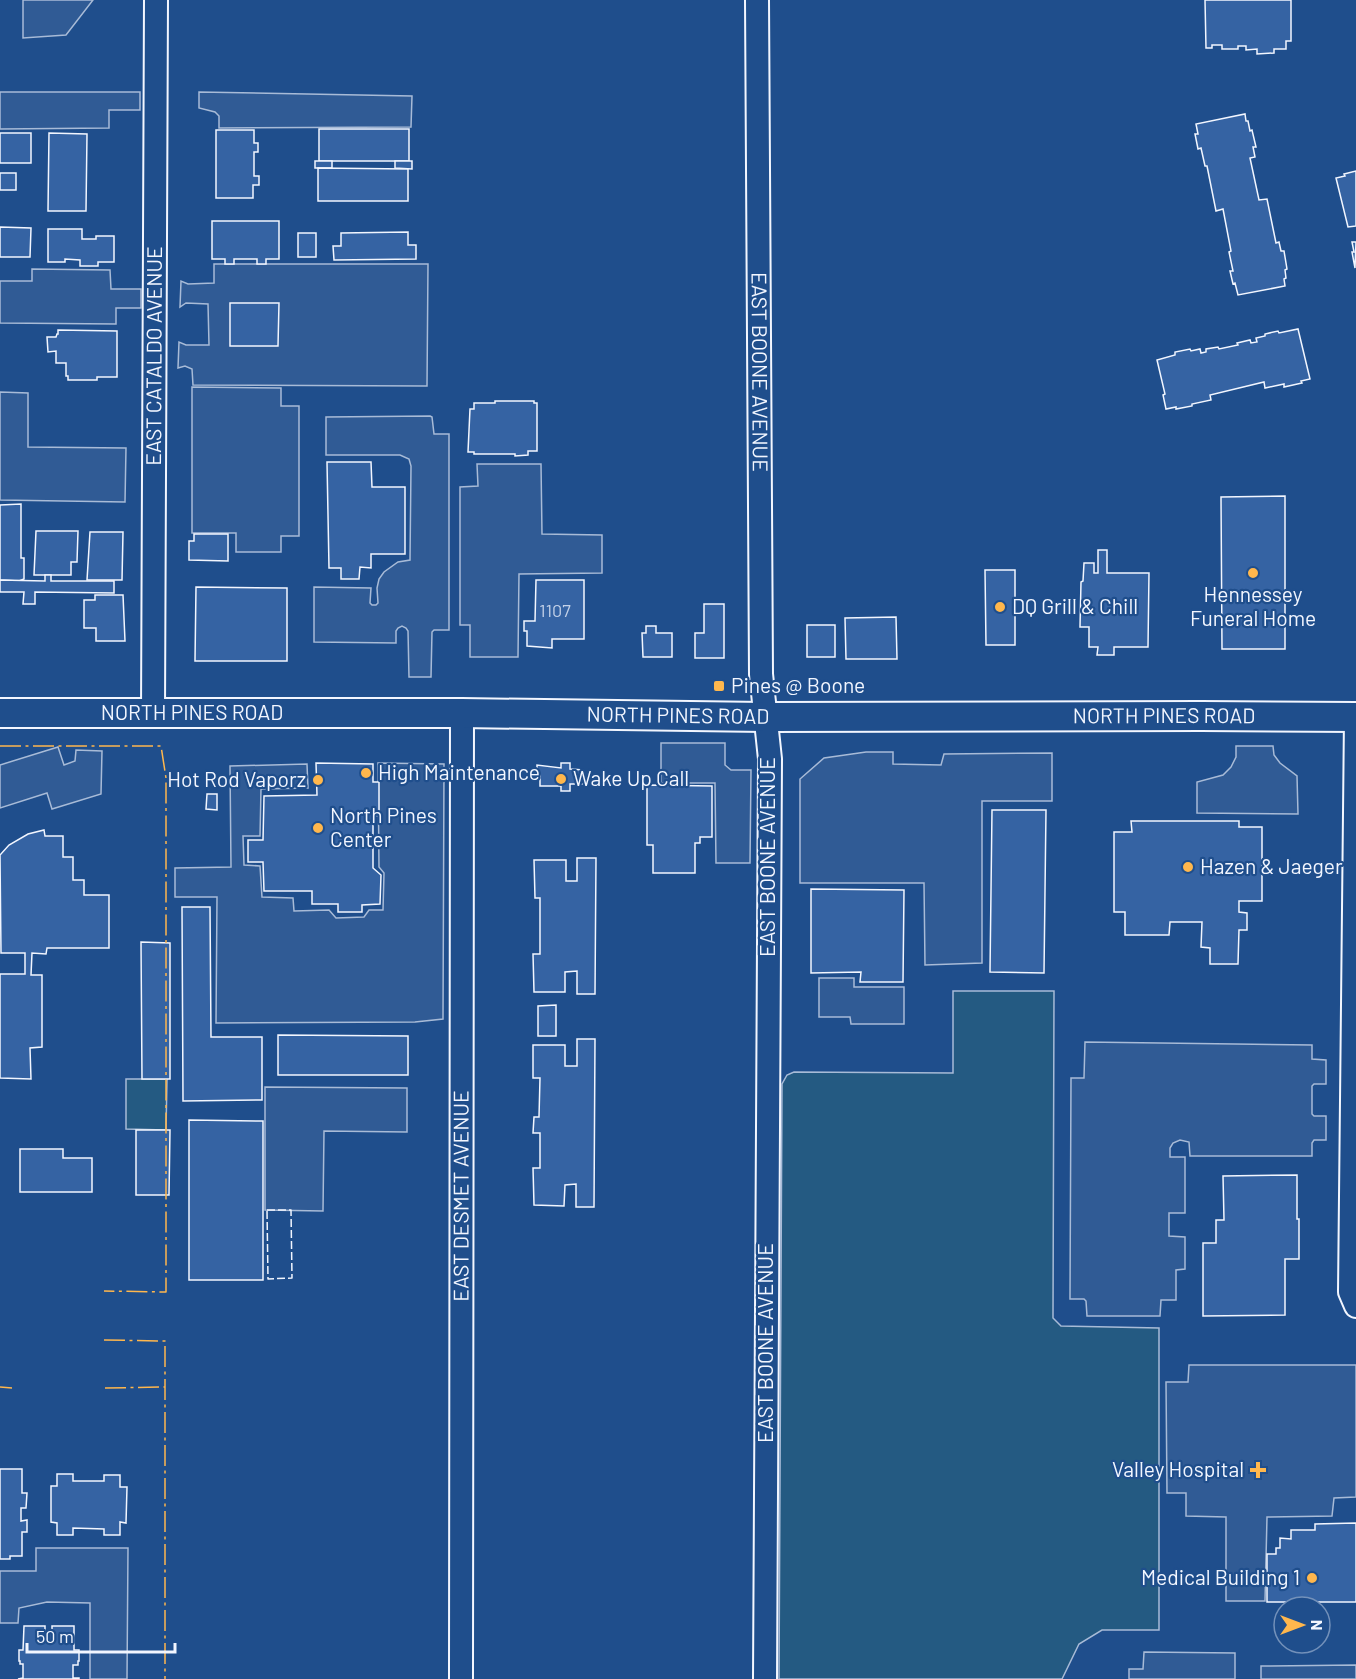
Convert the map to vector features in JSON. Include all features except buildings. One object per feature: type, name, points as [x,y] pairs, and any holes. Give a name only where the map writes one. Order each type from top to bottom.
[{"type":"main road","name":"NORTH PINES ROAD","points":[[0,713],[1356,717]]},
{"type":"street","name":"EAST CATALDO AVENUE","points":[[153,713],[156,0]]},
{"type":"street","name":"EAST BOONE AVENUE","points":[[757,0],[760,662],[770,770],[765,1679]]},
{"type":"street","name":"EAST DESMET AVENUE","points":[[461,1679],[462,713]]},
{"type":"street","points":[[1356,717],[1350,1292],[1356,1306]]},
{"type":"shaded area","points":[[23,0],[93,0],[66,35],[23,38]]},
{"type":"shaded area","points":[[0,92],[140,92],[140,110],[109,110],[109,128],[0,129]]},
{"type":"shaded area","points":[[199,92],[412,96],[411,127],[219,128],[219,116],[215,112],[199,108]]},
{"type":"shaded area","points":[[214,264],[428,264],[427,386],[193,385],[192,369],[185,366],[178,368],[179,342],[186,345],[209,345],[208,304],[186,303],[180,307],[181,281],[188,284],[214,283]]},
{"type":"shaded area","points":[[32,269],[110,270],[111,289],[141,289],[141,308],[116,308],[116,324],[0,323],[0,281],[32,281]]},
{"type":"shaded area","points":[[192,387],[281,388],[281,406],[299,406],[299,536],[281,536],[281,552],[236,552],[236,533],[192,533]]},
{"type":"shaded area","points":[[0,392],[28,393],[28,447],[126,448],[125,502],[0,500]]},
{"type":"shaded area","points":[[430,416],[434,434],[449,434],[449,630],[432,632],[431,677],[409,677],[408,631],[402,626],[396,631],[396,643],[314,642],[314,587],[371,588],[370,603],[376,605],[379,579],[384,572],[398,562],[410,560],[411,466],[409,459],[400,455],[326,455],[326,417]]},
{"type":"shaded area","points":[[477,464],[541,464],[542,534],[602,535],[602,573],[519,574],[518,657],[470,657],[470,625],[460,625],[460,487],[478,486]]},
{"type":"shaded area","points":[[661,743],[725,743],[725,765],[731,770],[751,770],[750,863],[716,863],[715,783],[661,783]]},
{"type":"shaded area","points":[[1236,746],[1273,746],[1274,755],[1280,763],[1297,776],[1298,814],[1197,813],[1197,782],[1223,775],[1231,767],[1236,757]]},
{"type":"shaded area","points":[[58,747],[64,765],[75,761],[76,750],[102,751],[101,794],[52,809],[47,793],[0,808],[0,765]]},
{"type":"shaded area","points":[[866,752],[893,752],[893,764],[941,765],[944,754],[1052,753],[1052,801],[982,801],[982,963],[925,965],[924,883],[800,883],[800,779],[824,758]]},
{"type":"shaded area","points":[[378,763],[444,764],[443,1019],[415,1022],[216,1023],[217,897],[175,897],[175,868],[231,867],[230,766],[307,764],[308,788],[261,789],[260,836],[243,836],[244,865],[260,866],[262,897],[293,898],[294,911],[329,910],[336,918],[364,917],[369,910],[383,910],[384,873],[379,867]]},
{"type":"shaded area","points":[[819,978],[854,978],[854,987],[904,987],[904,1024],[851,1024],[850,1017],[819,1017]]},
{"type":"shaded area","points":[[953,991],[1054,991],[1053,1318],[1061,1326],[1159,1328],[1159,1630],[1102,1630],[1079,1644],[1062,1679],[779,1679],[782,1084],[787,1075],[794,1072],[953,1073]]},
{"type":"shaded area","points":[[1085,1042],[1312,1045],[1312,1059],[1326,1060],[1326,1084],[1312,1086],[1312,1114],[1326,1116],[1326,1140],[1314,1140],[1312,1156],[1190,1156],[1189,1142],[1180,1140],[1173,1143],[1170,1148],[1170,1157],[1185,1157],[1185,1213],[1169,1213],[1169,1236],[1185,1237],[1185,1269],[1176,1270],[1176,1300],[1161,1300],[1160,1316],[1087,1316],[1084,1299],[1070,1299],[1071,1078],[1084,1078]]},
{"type":"shaded area","points":[[126,1079],[167,1079],[166,1130],[126,1129]]},
{"type":"shaded area","points":[[265,1087],[407,1088],[407,1132],[324,1131],[323,1211],[265,1210]]},
{"type":"shaded area","points":[[1189,1365],[1356,1365],[1356,1497],[1334,1498],[1332,1516],[1267,1517],[1265,1601],[1226,1601],[1226,1517],[1186,1516],[1186,1493],[1167,1493],[1166,1382],[1188,1382]]},
{"type":"shaded area","points":[[36,1548],[128,1548],[127,1679],[90,1679],[90,1603],[47,1602],[19,1608],[18,1623],[0,1623],[0,1571],[36,1571]]},
{"type":"shaded area","points":[[1144,1652],[1235,1653],[1235,1679],[1129,1679],[1129,1669],[1143,1669]]},
{"type":"shaded area","points":[[1356,1665],[1356,1679],[1261,1679],[1261,1666]]},
{"type":"fence","points":[[267,1210],[291,1210],[292,1278],[268,1279],[267,1210]]},
{"type":"power","points":[[0,746],[161,746],[166,778],[166,1292],[104,1291]]},
{"type":"power","points":[[104,1340],[165,1341],[165,1679]]},
{"type":"power","points":[[0,1387],[12,1388]]},
{"type":"power","points":[[105,1388],[165,1387]]},
{"type":"place","name":"Hennessey Funeral Home","points":[[1253,573]]},
{"type":"place","name":"DQ Grill & Chill","points":[[1000,607]]},
{"type":"place","name":"Pines @ Boone","points":[[719,686]]},
{"type":"place","name":"High Maintenance","points":[[366,773]]},
{"type":"place","name":"Wake Up Call","points":[[561,779]]},
{"type":"place","name":"Hot Rod Vaporz","points":[[318,780]]},
{"type":"place","name":"North Pines Center","points":[[318,828]]},
{"type":"place","name":"Hazen & Jaeger","points":[[1188,867]]},
{"type":"place","name":"Valley Hospital","points":[[1258,1470]]},
{"type":"place","name":"Medical Building 1","points":[[1312,1578]]}]
